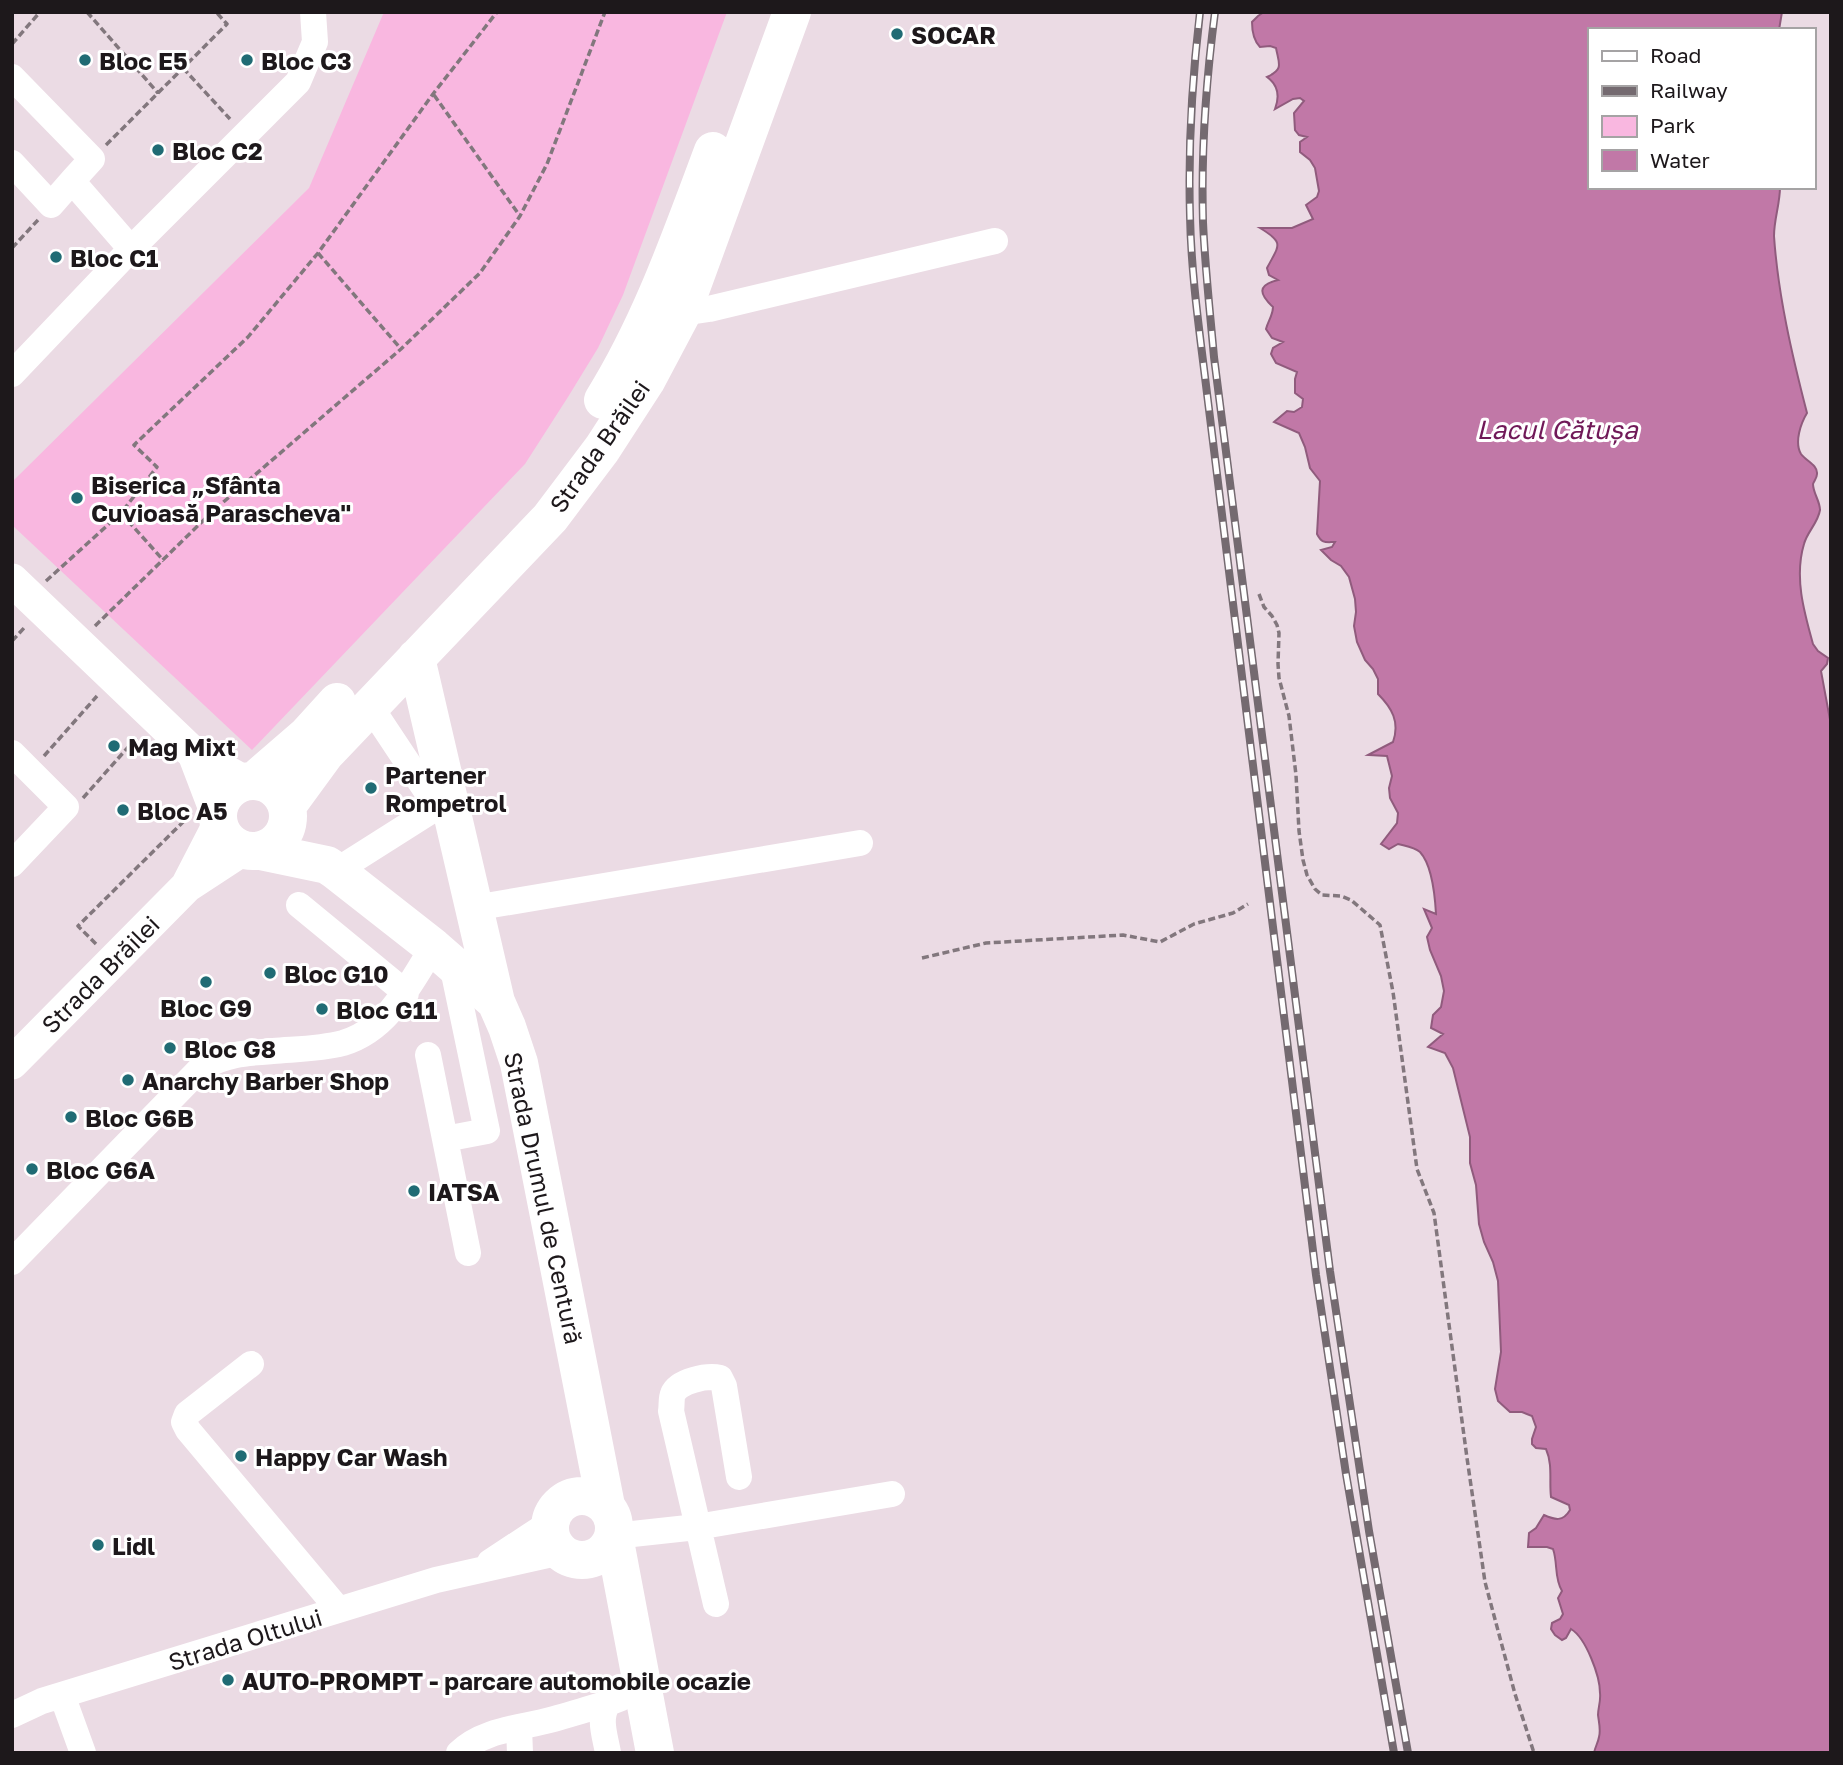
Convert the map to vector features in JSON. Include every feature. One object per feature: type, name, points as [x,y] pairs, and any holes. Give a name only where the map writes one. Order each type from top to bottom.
[{"type":"highway","name":"Strada Brăilei","points":[[766,12],[660,290],[623,368],[581,434],[530,501],[307,735],[249,781],[234,787],[225,795],[220,806],[227,830],[274,845],[285,833],[288,812],[325,754],[550,518],[602,449],[646,381],[682,313],[792,12]]},
{"type":"highway","points":[[416,658],[443,808],[474,908],[496,1002]]},
{"type":"highway","points":[[249,781],[265,783],[275,788],[282,796],[288,812]]},
{"type":"highway","name":"Strada Drumul de Centură","points":[[288,812],[332,868],[496,1002],[508,1027],[519,1063],[655,1753]]},
{"type":"highway","name":"Strada Drumul de Centură","points":[[227,830],[332,868]]},
{"type":"highway","points":[[565,1534],[594,1446]]},
{"type":"highway","points":[[579,1496],[600,1501],[610,1521],[607,1549],[602,1554],[589,1560],[565,1534],[579,1496]]},
{"type":"highway","points":[[565,1534],[627,1607]]},
{"type":"main road","points":[[21,588],[194,754],[249,781]]},
{"type":"main road","points":[[194,754],[227,830]]},
{"type":"main road","name":"Strada Brăilei","points":[[12,1063],[187,886],[227,830]]},
{"type":"street","points":[[12,374],[131,249],[298,82],[315,42],[313,12]]},
{"type":"street","points":[[12,77],[92,159],[51,205],[12,163]]},
{"type":"street","points":[[72,181],[131,249]]},
{"type":"street","points":[[682,313],[709,309],[995,241]]},
{"type":"street","points":[[332,868],[443,808],[370,706]]},
{"type":"street","points":[[12,753],[66,807],[12,863]]},
{"type":"street","points":[[474,908],[860,843]]},
{"type":"street","points":[[299,905],[406,993]]},
{"type":"street","points":[[12,1262],[201,1069],[229,1055],[327,1047],[365,1034],[390,1013],[442,956]]},
{"type":"street","points":[[442,956],[487,1131],[445,1139]]},
{"type":"street","points":[[428,1055],[468,1253]]},
{"type":"street","points":[[251,1364],[187,1414],[184,1422],[339,1609]]},
{"type":"street","points":[[716,1604],[671,1411],[672,1395],[680,1384],[712,1376],[720,1378],[724,1386],[739,1476]]},
{"type":"street","points":[[610,1521],[697,1527],[892,1494]]},
{"type":"street","name":"Strada Oltului","points":[[12,1715],[42,1701],[339,1609],[480,1569],[565,1534]]},
{"type":"street","points":[[459,1753],[466,1746],[490,1734],[519,1740],[643,1691]]},
{"type":"street","points":[[62,1695],[83,1753]]},
{"type":"street","points":[[608,1703],[603,1711],[602,1721],[608,1753]]},
{"type":"path","points":[[12,44],[40,12]]},
{"type":"path","points":[[87,12],[158,93]]},
{"type":"path","points":[[92,159],[227,24],[216,12]]},
{"type":"path","points":[[21,588],[121,513],[157,467],[134,445],[248,337],[318,253],[433,94],[497,12]]},
{"type":"path","points":[[79,642],[214,511],[401,349],[480,273],[520,216],[547,164],[605,12]]},
{"type":"path","points":[[183,68],[245,136]]},
{"type":"path","points":[[433,94],[520,216]]},
{"type":"path","points":[[12,248],[51,205]]},
{"type":"path","points":[[318,253],[401,349]]},
{"type":"path","points":[[121,513],[164,561]]},
{"type":"path","points":[[1259,594],[1279,633],[1279,678],[1289,716],[1299,831],[1307,875],[1322,895],[1341,896],[1351,900],[1380,925],[1393,992],[1417,1170],[1434,1213],[1486,1582],[1515,1694],[1534,1753]]},
{"type":"path","points":[[31,772],[114,676]]},
{"type":"path","points":[[66,807],[79,803],[139,735],[131,727]]},
{"type":"path","points":[[104,952],[78,926],[187,818],[227,830]]},
{"type":"path","points":[[922,958],[986,943],[1123,935],[1160,942],[1194,924],[1233,913],[1248,904]]},
{"type":"green space","points":[[384,12],[727,12],[623,295],[598,348],[525,464],[252,750],[12,525],[12,482],[309,188]]},
{"type":"water","name":"Lacul Cătușa","points":[[1264,12],[1782,12],[1779,28],[1588,28],[1588,189],[1780,189],[1774,230],[1776,258],[1786,325],[1807,413],[1798,444],[1801,454],[1817,471],[1813,484],[1820,510],[1804,544],[1800,582],[1813,644],[1828,658],[1821,671],[1831,725],[1831,1753],[1594,1753],[1600,1734],[1600,1696],[1595,1668],[1577,1634],[1571,1629],[1562,1640],[1551,1629],[1552,1623],[1563,1614],[1558,1598],[1562,1591],[1553,1549],[1528,1547],[1529,1533],[1536,1528],[1544,1515],[1558,1519],[1565,1517],[1570,1510],[1569,1505],[1551,1497],[1548,1455],[1546,1449],[1536,1448],[1532,1444],[1536,1427],[1532,1416],[1522,1412],[1510,1412],[1498,1401],[1495,1389],[1501,1352],[1498,1281],[1479,1224],[1476,1185],[1470,1163],[1470,1137],[1453,1068],[1445,1053],[1428,1047],[1443,1034],[1431,1028],[1433,1015],[1441,1007],[1444,991],[1427,937],[1432,928],[1424,909],[1436,914],[1432,881],[1420,852],[1398,844],[1389,849],[1381,844],[1397,823],[1398,813],[1390,798],[1392,776],[1387,756],[1368,755],[1393,742],[1395,722],[1391,710],[1378,694],[1378,679],[1357,642],[1354,626],[1355,599],[1349,577],[1341,566],[1321,550],[1332,547],[1335,542],[1323,541],[1317,534],[1320,481],[1310,468],[1299,433],[1274,422],[1287,411],[1294,412],[1302,407],[1303,399],[1295,393],[1297,372],[1276,363],[1271,354],[1273,348],[1283,342],[1272,338],[1266,329],[1273,307],[1262,290],[1266,284],[1278,280],[1269,275],[1267,268],[1277,245],[1273,237],[1260,228],[1292,228],[1313,219],[1306,205],[1317,197],[1319,191],[1315,168],[1300,152],[1300,142],[1307,137],[1299,135],[1295,130],[1294,113],[1304,101],[1300,98],[1293,99],[1275,109],[1277,91],[1267,77],[1278,69],[1279,62],[1276,48],[1260,47],[1255,39],[1252,22]]},
{"type":"railway","points":[[1200,12],[1190,165],[1191,234],[1197,307],[1316,1275],[1346,1474],[1394,1753]]},
{"type":"railway","points":[[1215,12],[1203,170],[1203,222],[1214,357],[1330,1271],[1369,1531],[1408,1753]]},
{"type":"place","name":"SOCAR","points":[[897,34]]},
{"type":"place","name":"Bloc E5","points":[[85,60]]},
{"type":"place","name":"Bloc C3","points":[[247,60]]},
{"type":"place","name":"Bloc C2","points":[[158,150]]},
{"type":"place","name":"Bloc C1","points":[[56,257]]},
{"type":"place","name":"Biserica „Sfânta Cuvioasă Parascheva\"","points":[[77,498]]},
{"type":"place","name":"Mag Mixt","points":[[114,746]]},
{"type":"place","name":"Partener Rompetrol","points":[[371,788]]},
{"type":"place","name":"Bloc A5","points":[[123,810]]},
{"type":"place","name":"Bloc G10","points":[[270,973]]},
{"type":"place","name":"Bloc G9","points":[[206,982]]},
{"type":"place","name":"Bloc G11","points":[[322,1009]]},
{"type":"place","name":"Bloc G8","points":[[170,1048]]},
{"type":"place","name":"Anarchy Barber Shop","points":[[128,1080]]},
{"type":"place","name":"Bloc G6B","points":[[71,1117]]},
{"type":"place","name":"Bloc G6A","points":[[32,1169]]},
{"type":"place","name":"IATSA","points":[[414,1191]]},
{"type":"place","name":"Happy Car Wash","points":[[241,1456]]},
{"type":"place","name":"Lidl","points":[[98,1545]]},
{"type":"place","name":"AUTO-PROMPT - parcare automobile ocazie","points":[[228,1680]]}]
